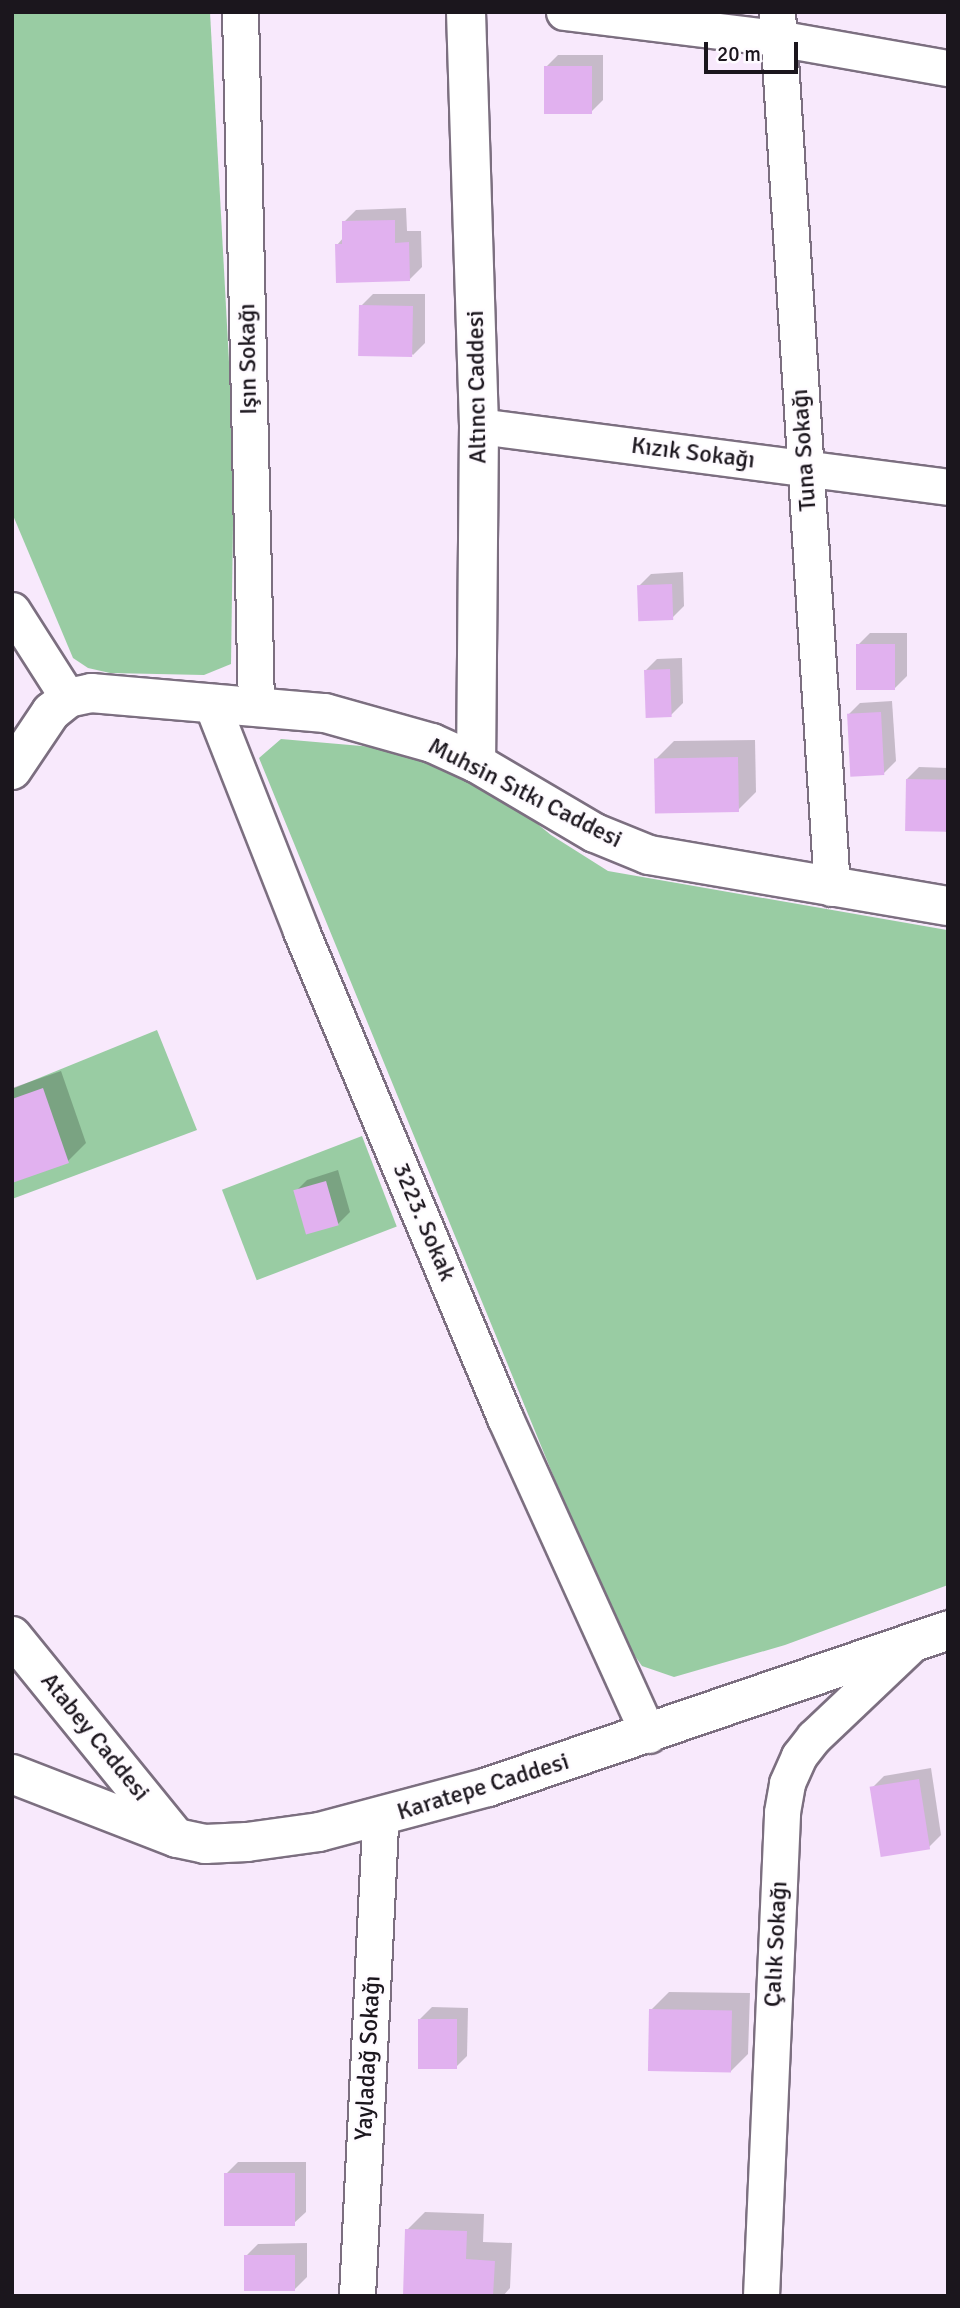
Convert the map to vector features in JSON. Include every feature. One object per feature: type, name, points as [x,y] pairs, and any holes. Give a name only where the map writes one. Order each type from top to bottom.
[{"type":"street","name":"Işın Sokağı","points":[[240,12],[256,705]]},
{"type":"street","name":"Altıncı Caddesi","points":[[466,12],[479,426],[475,763]]},
{"type":"street","points":[[564,12],[777,25],[948,68]]},
{"type":"street","name":"Tuna Sokağı","points":[[777,25],[832,888]]},
{"type":"street","name":"Kızık Sokağı","points":[[479,426],[948,487]]},
{"type":"street","points":[[12,610],[68,698],[51,712],[12,770]]},
{"type":"street","name":"Muhsin Sıtkı Caddesi","points":[[68,698],[121,693],[256,705],[376,724],[475,763],[595,833],[649,855],[948,906]]},
{"type":"street","name":"3223. Sokak","points":[[211,702],[301,931],[505,1419],[649,1735]]},
{"type":"street","name":"Atabey Caddesi","points":[[12,1636],[177,1838]]},
{"type":"street","name":"Karatepe Caddesi","points":[[12,1774],[177,1838],[205,1844],[247,1842],[380,1819],[649,1735],[930,1637]]},
{"type":"street","name":"Çalık Sokağı","points":[[761,2296],[782,1812],[787,1783],[814,1737],[930,1637]]},
{"type":"street","name":"Yayladağ Sokağı","points":[[357,2296],[380,1819]]},
{"type":"green space","points":[[12,12],[210,12],[234,454],[231,664],[204,675],[110,673],[88,668],[73,658],[12,513]]},
{"type":"green space","points":[[281,739],[396,749],[503,796],[551,835],[608,871],[947,930],[948,1585],[785,1645],[674,1677],[642,1666],[617,1631],[259,758]]},
{"type":"green space","points":[[157,1030],[197,1130],[12,1199],[12,1089]]},
{"type":"green space","points":[[362,1136],[397,1227],[257,1280],[222,1190]]},
{"type":"building","points":[[544,66],[592,66],[592,114],[544,114]]},
{"type":"building","points":[[395,220],[395,243],[409,242],[410,281],[336,283],[335,244],[342,244],[342,221]]},
{"type":"building","points":[[359,305],[413,306],[412,357],[358,356]]},
{"type":"building","points":[[672,584],[673,620],[638,621],[637,585]]},
{"type":"building","points":[[856,644],[895,644],[895,690],[856,690]]},
{"type":"building","points":[[670,669],[672,717],[646,718],[644,670]]},
{"type":"building","points":[[881,712],[884,775],[850,777],[847,714]]},
{"type":"building","points":[[738,757],[739,812],[655,813],[654,758]]},
{"type":"building","points":[[906,779],[948,780],[947,832],[905,831]]},
{"type":"building","points":[[43,1088],[69,1163],[12,1183],[12,1099]]},
{"type":"building","points":[[326,1181],[339,1225],[306,1235],[293,1190]]},
{"type":"building","points":[[919,1779],[930,1849],[881,1857],[870,1787]]},
{"type":"building","points":[[649,2009],[732,2010],[731,2072],[648,2071]]},
{"type":"building","points":[[418,2019],[457,2019],[457,2069],[418,2069]]},
{"type":"building","points":[[224,2173],[295,2173],[295,2226],[224,2226]]},
{"type":"building","points":[[405,2229],[467,2231],[466,2259],[495,2261],[493,2296],[403,2296]]},
{"type":"building","points":[[244,2255],[295,2255],[295,2291],[244,2291]]}]
